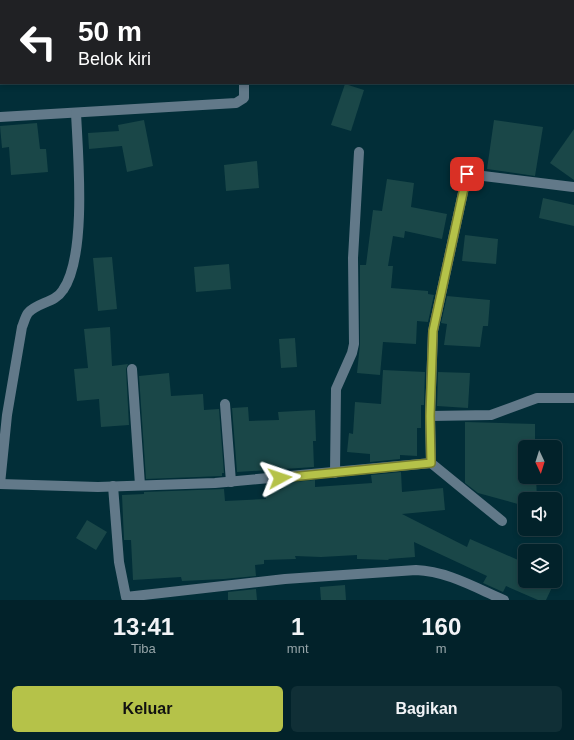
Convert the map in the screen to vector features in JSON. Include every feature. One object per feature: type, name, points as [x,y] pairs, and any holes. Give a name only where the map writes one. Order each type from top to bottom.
[{"type":"street","points":[[0,118],[236,103],[244,98],[244,84]]},
{"type":"street","points":[[76,113],[80,179],[75,256],[63,291],[53,299],[38,305],[28,314],[22,327],[7,415],[0,484],[113,486],[231,482],[431,463],[502,521]]},
{"type":"street","points":[[336,473],[336,389],[352,353],[354,344],[353,258],[359,152]]},
{"type":"street","points":[[431,463],[430,416],[433,331],[467,174],[573,187]]},
{"type":"street","points":[[132,369],[140,485]]},
{"type":"street","points":[[430,416],[491,415],[537,398],[574,398]]},
{"type":"street","points":[[225,404],[231,482]]},
{"type":"street","points":[[113,486],[119,562],[126,598],[300,578],[416,570],[429,571],[445,575],[504,600]]},
{"type":"building","points":[[345,84],[364,90],[351,131],[331,125]]},
{"type":"building","points":[[144,120],[153,166],[127,172],[122,146],[89,149],[88,133],[119,131],[118,125]]},
{"type":"building","points":[[494,120],[543,127],[535,176],[487,169]]},
{"type":"building","points":[[37,123],[40,149],[46,149],[48,172],[11,175],[9,147],[2,148],[0,126]]},
{"type":"building","points":[[574,129],[574,180],[550,163]]},
{"type":"building","points":[[257,161],[259,188],[226,191],[224,165]]},
{"type":"building","points":[[387,179],[414,183],[411,207],[447,214],[442,239],[405,231],[404,238],[393,236],[388,266],[393,266],[391,288],[428,291],[428,294],[434,295],[428,322],[417,321],[416,344],[383,342],[380,375],[357,373],[360,344],[360,265],[366,265],[373,210],[382,211]]},
{"type":"building","points":[[543,198],[574,205],[574,226],[539,218]]},
{"type":"building","points":[[465,235],[498,239],[496,264],[462,261]]},
{"type":"building","points":[[112,257],[117,309],[98,311],[93,258]]},
{"type":"building","points":[[229,264],[231,289],[196,292],[194,267]]},
{"type":"building","points":[[447,296],[490,300],[488,326],[483,326],[480,347],[444,345],[447,324],[441,323]]},
{"type":"building","points":[[110,327],[112,366],[128,364],[126,369],[129,425],[101,427],[99,399],[77,401],[74,369],[88,368],[84,329]]},
{"type":"building","points":[[295,338],[297,367],[281,368],[279,339]]},
{"type":"building","points":[[383,370],[425,372],[424,405],[421,405],[421,428],[417,428],[417,456],[400,455],[400,459],[370,462],[370,454],[347,452],[349,433],[353,434],[355,402],[381,404]]},
{"type":"building","points":[[438,372],[470,373],[468,408],[437,406]]},
{"type":"building","points":[[169,373],[171,396],[203,394],[204,410],[219,409],[224,473],[222,473],[222,476],[146,479],[139,376]]},
{"type":"building","points":[[248,407],[249,421],[279,420],[278,412],[315,410],[316,441],[313,441],[314,467],[237,472],[232,408]]},
{"type":"building","points":[[465,422],[535,424],[535,440],[518,440],[518,484],[536,484],[537,492],[518,492],[518,504],[478,493],[465,483]]},
{"type":"building","points":[[401,472],[402,492],[443,488],[445,510],[402,514],[467,547],[470,539],[518,560],[518,588],[552,588],[546,600],[538,600],[506,586],[503,592],[483,583],[487,576],[414,542],[415,557],[388,559],[389,560],[357,559],[357,555],[321,557],[295,556],[296,559],[264,560],[264,564],[255,565],[256,576],[182,581],[181,577],[133,580],[131,540],[124,540],[122,495],[144,494],[144,492],[224,489],[225,501],[266,499],[265,485],[315,480],[315,487],[372,483],[371,475]]},
{"type":"building","points":[[87,520],[107,532],[96,550],[76,538]]},
{"type":"building","points":[[345,585],[346,600],[321,600],[320,587]]},
{"type":"building","points":[[256,589],[257,600],[228,600],[228,592]]},
{"type":"route","points":[[280,478],[431,463],[430,416],[433,331],[467,174]]}]
